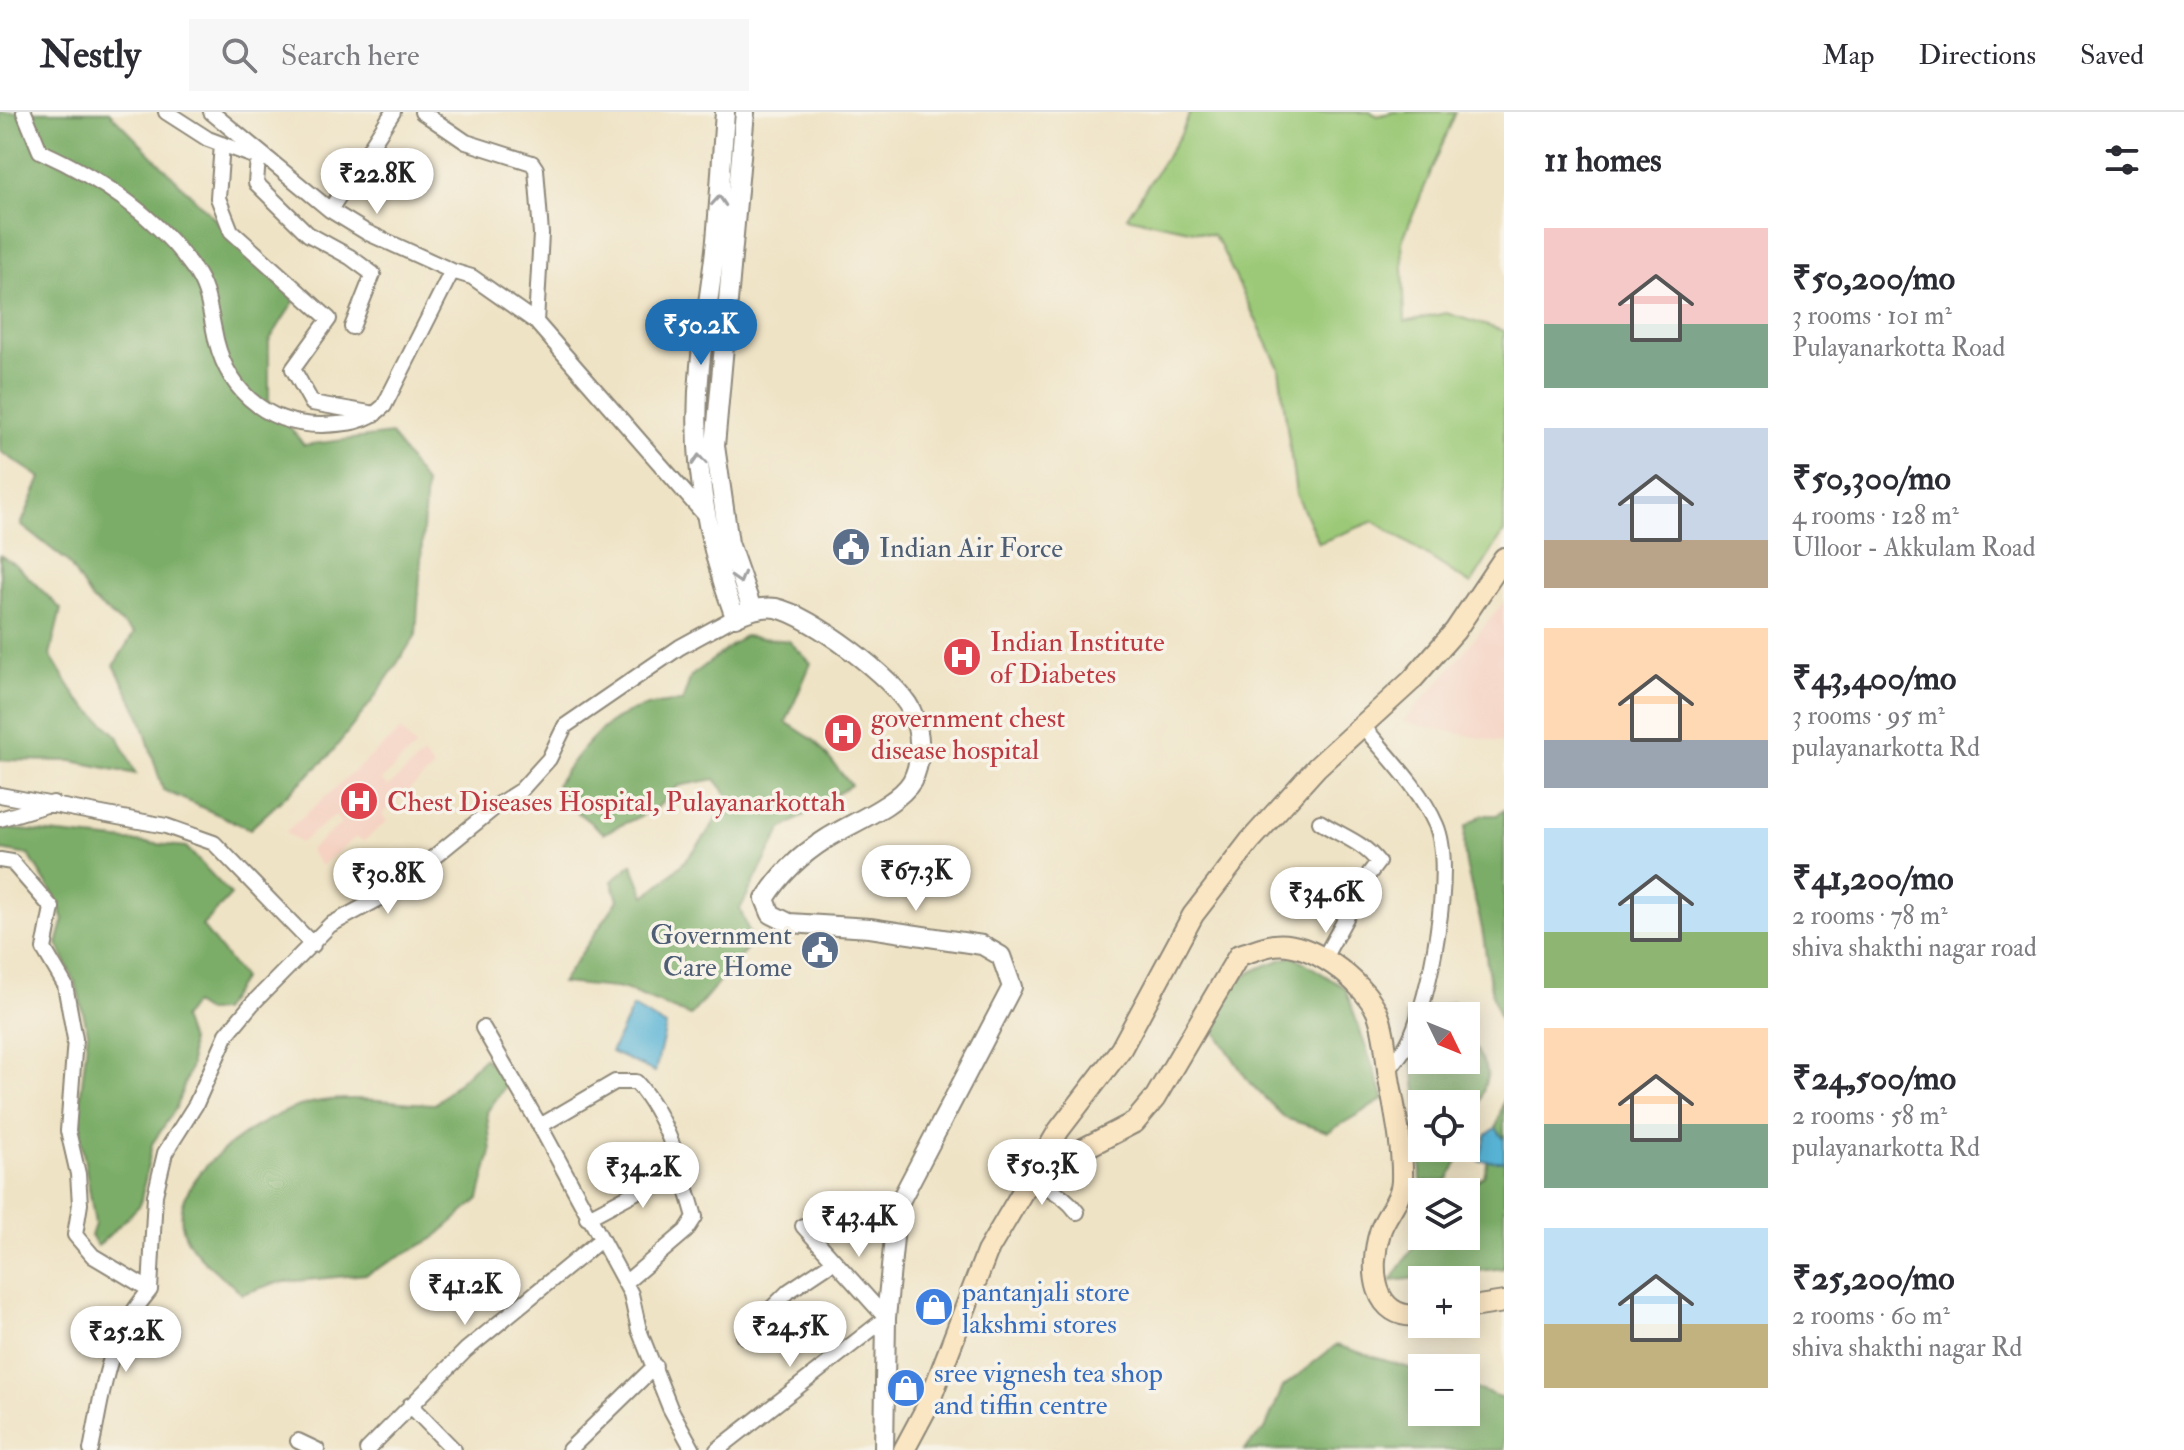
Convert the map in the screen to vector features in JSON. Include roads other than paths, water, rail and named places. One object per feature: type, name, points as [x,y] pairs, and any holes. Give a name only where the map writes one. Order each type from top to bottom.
[{"type":"main road","points":[[904,1450],[928,1405],[987,1252],[1059,1130],[1121,1049],[1193,915],[1317,767],[1411,681],[1455,631],[1504,558]]},
{"type":"main road","points":[[1031,1176],[1135,1122],[1168,1077],[1239,955],[1277,944],[1324,958],[1350,974],[1377,1012],[1388,1071],[1402,1185],[1380,1230],[1374,1263],[1378,1290],[1386,1307],[1408,1317]]},
{"type":"main road","points":[[1480,1306],[1504,1302]]},
{"type":"street","points":[[24,112],[40,151],[79,169],[121,196],[166,233],[195,270],[211,303],[214,332],[230,377],[263,412],[314,425],[359,422],[375,414],[384,406],[452,271]]},
{"type":"street","points":[[166,112],[222,144],[264,160]]},
{"type":"street","points":[[211,112],[264,160],[330,210],[366,232],[472,277],[536,322],[729,543]]},
{"type":"street","points":[[330,210],[393,112]]},
{"type":"street","points":[[422,112],[466,142],[532,163],[536,169],[541,234],[536,322]]},
{"type":"street","points":[[725,112],[716,240],[699,369],[698,461],[706,517],[721,581],[735,617]]},
{"type":"street","points":[[745,112],[715,446],[729,543],[752,609]]},
{"type":"street","points":[[222,144],[218,198],[231,231],[329,319],[293,369],[312,403],[375,414]]},
{"type":"street","points":[[264,160],[256,183],[308,234],[350,257],[373,274],[352,327]]},
{"type":"street","points":[[91,1450],[113,1345],[129,1314],[150,1290],[155,1195],[165,1153],[196,1104],[227,1034],[252,1004],[330,925],[391,892],[499,804],[521,790],[549,759],[565,726],[680,647],[752,609],[773,608],[790,613],[850,648],[909,706],[919,732],[920,747],[912,780],[902,793],[824,840],[778,879],[765,899],[771,914],[789,923],[870,928],[982,945],[1001,956],[1011,977],[1012,987],[1005,1005],[897,1207],[886,1318],[884,1450]]},
{"type":"street","points":[[1363,726],[1427,807],[1437,828],[1443,854],[1441,908],[1428,979],[1409,1041],[1388,1071]]},
{"type":"street","points":[[0,795],[166,826],[214,843],[313,945]]},
{"type":"street","points":[[0,819],[53,803]]},
{"type":"street","points":[[1320,822],[1365,846],[1378,862],[1353,895]]},
{"type":"street","points":[[0,860],[12,862],[52,908],[44,949],[65,985],[75,1039],[68,1131],[78,1174],[80,1204],[75,1235],[93,1256],[150,1290]]},
{"type":"street","points":[[1291,887],[1306,885],[1332,894],[1358,896],[1324,958]]},
{"type":"street","points":[[483,1028],[625,1283],[670,1408],[693,1450]]},
{"type":"street","points":[[540,1126],[615,1082],[636,1082],[646,1094],[681,1168],[695,1217],[686,1231],[625,1283]]},
{"type":"street","points":[[587,1218],[681,1168]]},
{"type":"street","points":[[1031,1176],[1048,1189],[1064,1194],[1077,1212]]},
{"type":"street","points":[[803,1226],[886,1318]]},
{"type":"street","points":[[367,1450],[466,1350],[599,1241]]},
{"type":"street","points":[[744,1336],[789,1291],[834,1261]]},
{"type":"street","points":[[717,1450],[886,1318]]},
{"type":"street","points":[[569,1450],[655,1366]]},
{"type":"street","points":[[410,1405],[454,1450]]},
{"type":"street","points":[[298,1441],[317,1450]]},
{"type":"water","points":[[633,1007],[666,1026],[655,1072],[611,1052]]},
{"type":"water","points":[[1496,1128],[1504,1140],[1504,1161],[1480,1161],[1486,1135]]},
{"type":"place","name":"Indian Air Force","points":[[851,547]]},
{"type":"place","name":"Indian Institute of Diabetes","points":[[962,657]]},
{"type":"place","name":"government chest disease hospital","points":[[843,733]]},
{"type":"place","name":"Chest Diseases Hospital, Pulayanarkottah","points":[[359,801]]},
{"type":"place","name":"Government Care Home","points":[[820,950]]},
{"type":"place","name":"pantanjali store lakshmi stores","points":[[934,1307]]},
{"type":"place","name":"sree vignesh tea shop and tiffin centre","points":[[906,1388]]}]
